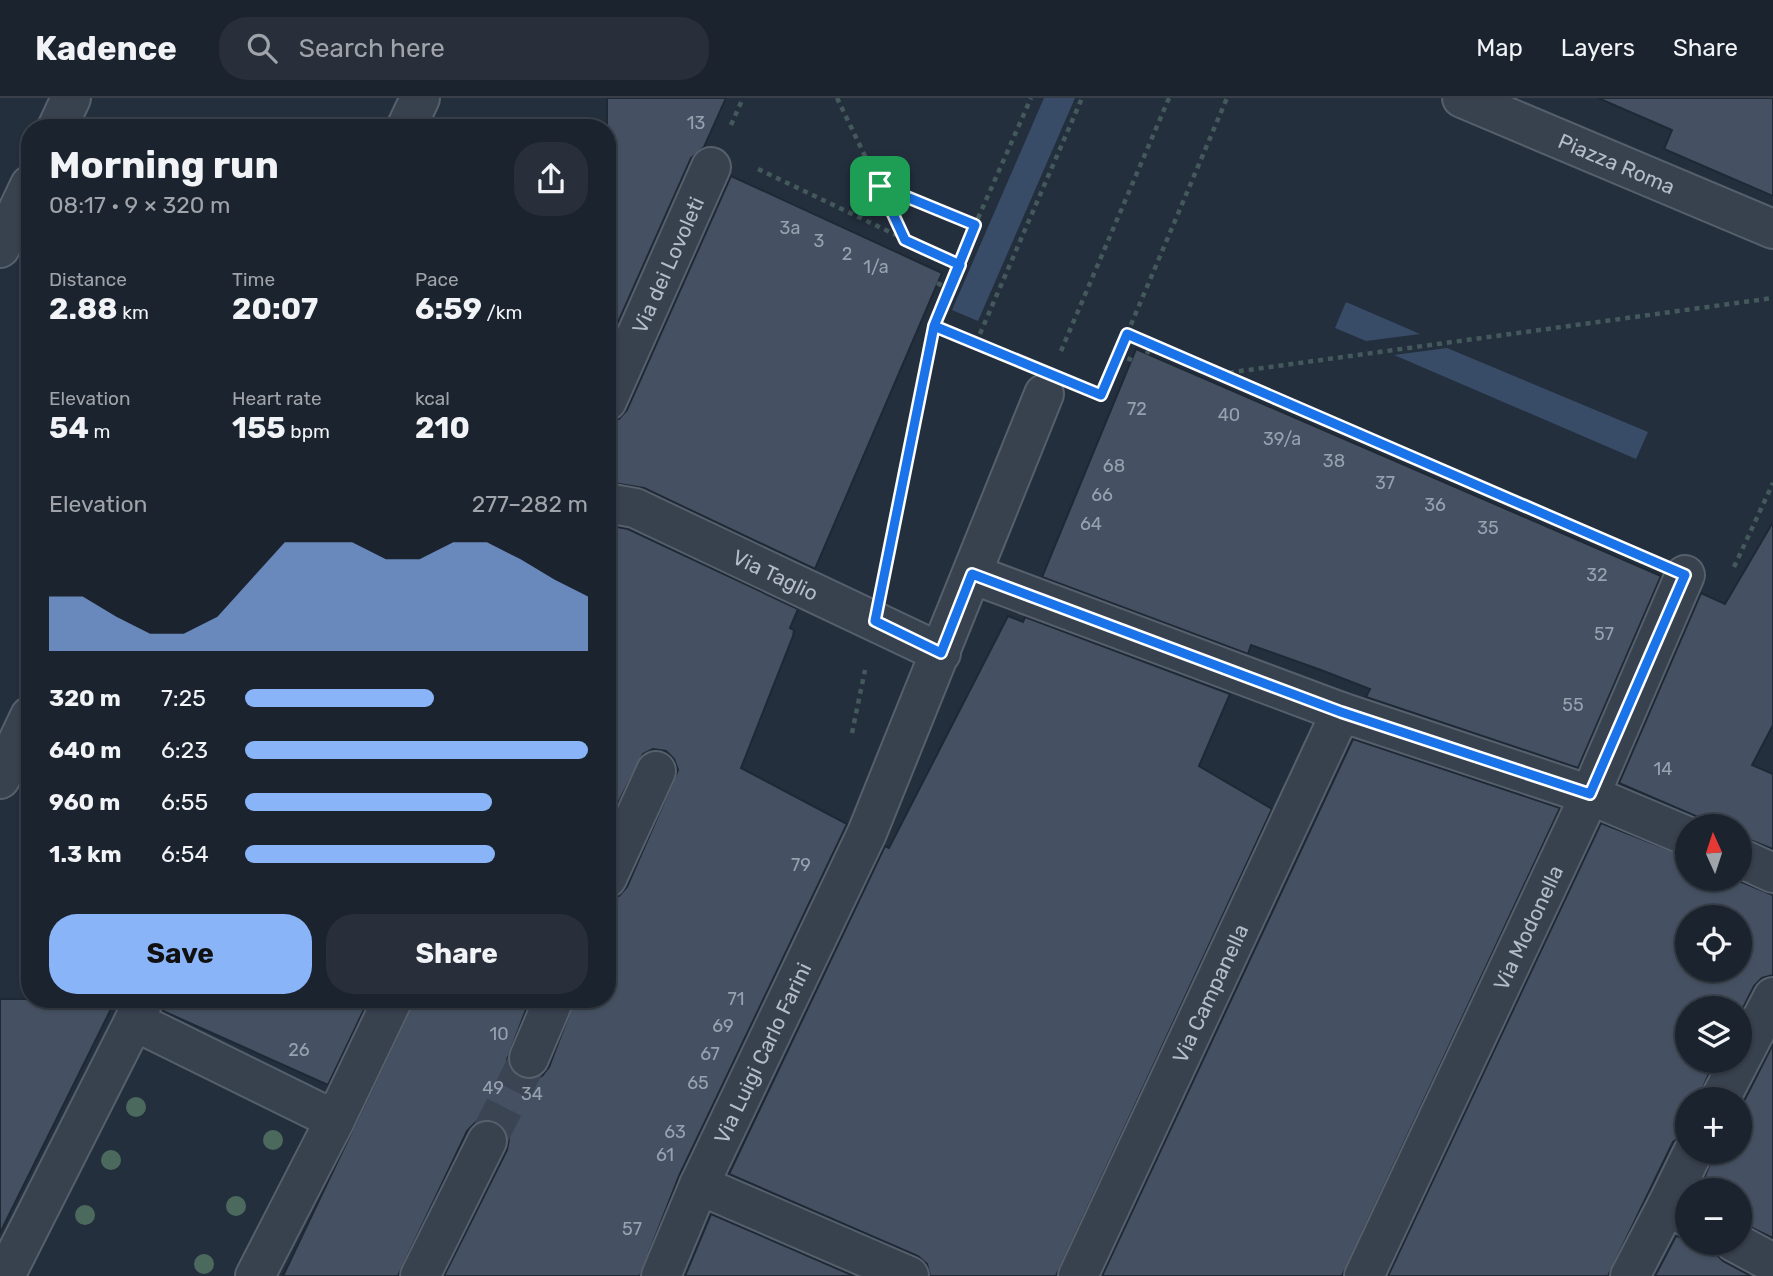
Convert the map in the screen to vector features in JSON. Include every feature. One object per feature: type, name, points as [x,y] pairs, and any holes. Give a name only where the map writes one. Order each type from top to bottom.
[{"type":"street","points":[[61,119],[71,98]]},
{"type":"street","points":[[410,119],[420,98]]},
{"type":"street","name":"Piazza Roma","points":[[1462,98],[1773,229]]},
{"type":"street","name":"Via dei Lovoleti","points":[[616,381],[711,167]]},
{"type":"street","points":[[0,248],[19,204]]},
{"type":"street","name":"Via Luigi Carlo Farini","points":[[661,1276],[699,1185],[866,833],[1048,384]]},
{"type":"street","name":"Via Taglio","points":[[616,505],[635,508],[941,653]]},
{"type":"street","points":[[972,574],[1341,712],[1590,794],[1675,831]]},
{"type":"street","name":"Via Modonella","points":[[1364,1276],[1590,794],[1685,575]]},
{"type":"street","name":"Via Campanella","points":[[1078,1276],[1341,712]]},
{"type":"street","points":[[0,779],[21,735]]},
{"type":"street","points":[[616,858],[656,771]]},
{"type":"street","points":[[1752,863],[1773,873]]},
{"type":"street","points":[[1726,1087],[1773,998]]},
{"type":"street","points":[[255,1276],[389,1008]]},
{"type":"street","points":[[529,1058],[550,1008]]},
{"type":"street","points":[[5,1276],[139,1010],[335,1120]]},
{"type":"street","points":[[420,1276],[487,1141]]},
{"type":"street","points":[[699,1185],[909,1276]]},
{"type":"street","points":[[1630,1276],[1675,1214]]},
{"type":"street","points":[[1752,1252],[1773,1263]]},
{"type":"path","points":[[837,98],[905,240]]},
{"type":"path","points":[[851,739],[934,326],[1031,98]]},
{"type":"path","points":[[976,343],[1082,98]]},
{"type":"path","points":[[1048,384],[1170,98]]},
{"type":"path","points":[[934,326],[976,343],[1048,384],[1101,395],[1227,98]]},
{"type":"path","points":[[754,167],[960,265]]},
{"type":"path","points":[[880,186],[975,225]]},
{"type":"path","points":[[937,283],[950,289]]},
{"type":"path","points":[[1219,374],[1773,298]]},
{"type":"path","points":[[1127,334],[1722,591],[1773,483]]},
{"type":"path","points":[[1147,354],[1151,344]]},
{"type":"path","points":[[1118,355],[1132,360]]},
{"type":"water","points":[[1044,98],[1075,98],[978,321],[952,310]]},
{"type":"water","points":[[1346,302],[1420,334],[1366,341],[1335,328]]},
{"type":"water","points":[[1447,348],[1648,432],[1636,459],[1394,355]]},
{"type":"building","points":[[607,98],[726,98],[704,147],[691,158],[616,327],[616,119],[607,119]]},
{"type":"building","points":[[1598,98],[1773,98],[1773,196],[1664,149],[1672,130]]},
{"type":"building","points":[[731,176],[942,273],[815,569],[644,488],[616,483],[616,420],[627,410]]},
{"type":"building","points":[[1136,349],[1661,576],[1578,768],[1366,697],[1370,689],[1251,645],[1248,654],[1042,577]]},
{"type":"building","points":[[1773,522],[1773,725],[1752,765],[1773,774],[1773,849],[1752,841],[1752,814],[1691,814],[1619,783],[1701,593],[1725,604]]},
{"type":"building","points":[[616,527],[628,529],[798,609],[790,628],[794,630],[793,636],[741,768],[847,824],[679,1176],[640,1276],[444,1276],[507,1150],[509,1139],[506,1130],[497,1122],[486,1119],[476,1122],[467,1131],[398,1276],[283,1276],[411,1008],[527,1008],[507,1060],[512,1072],[531,1080],[542,1076],[549,1067],[572,1008],[616,1008],[616,897],[627,887],[678,770],[674,759],[666,751],[653,749],[643,754],[616,807]]},
{"type":"building","points":[[1008,616],[1023,622],[1025,617],[1230,694],[1199,766],[1272,809],[1056,1276],[930,1276],[927,1264],[918,1256],[729,1174],[885,846],[889,848]]},
{"type":"building","points":[[1353,739],[1560,808],[1342,1276],[1102,1276]]},
{"type":"building","points":[[1601,823],[1675,852],[1675,891],[1752,891],[1752,886],[1773,895],[1773,975],[1762,978],[1749,996],[1675,996],[1675,1073],[1709,1073],[1703,1087],[1675,1087],[1675,1141],[1608,1276],[1388,1276]]},
{"type":"building","points":[[0,999],[21,999],[21,1008],[112,1008],[0,1233]]},
{"type":"building","points":[[164,1008],[365,1008],[328,1085],[163,1011]]},
{"type":"building","points":[[1773,1044],[1773,1238],[1752,1228],[1752,1178],[1704,1178],[1710,1164],[1752,1164],[1751,1087]]},
{"type":"building","points":[[711,1214],[854,1276],[685,1276]]},
{"type":"building","points":[[1675,1238],[1675,1255],[1717,1255],[1751,1276],[1655,1276]]},
{"type":"tunnel","points":[[487,1141],[529,1058]]},
{"type":"route","points":[[880,186],[905,240],[960,265],[934,326],[875,621],[941,653],[972,574],[1341,712],[1590,794],[1685,575],[1127,334],[1101,395],[934,326],[950,289],[975,225],[880,186]]}]
